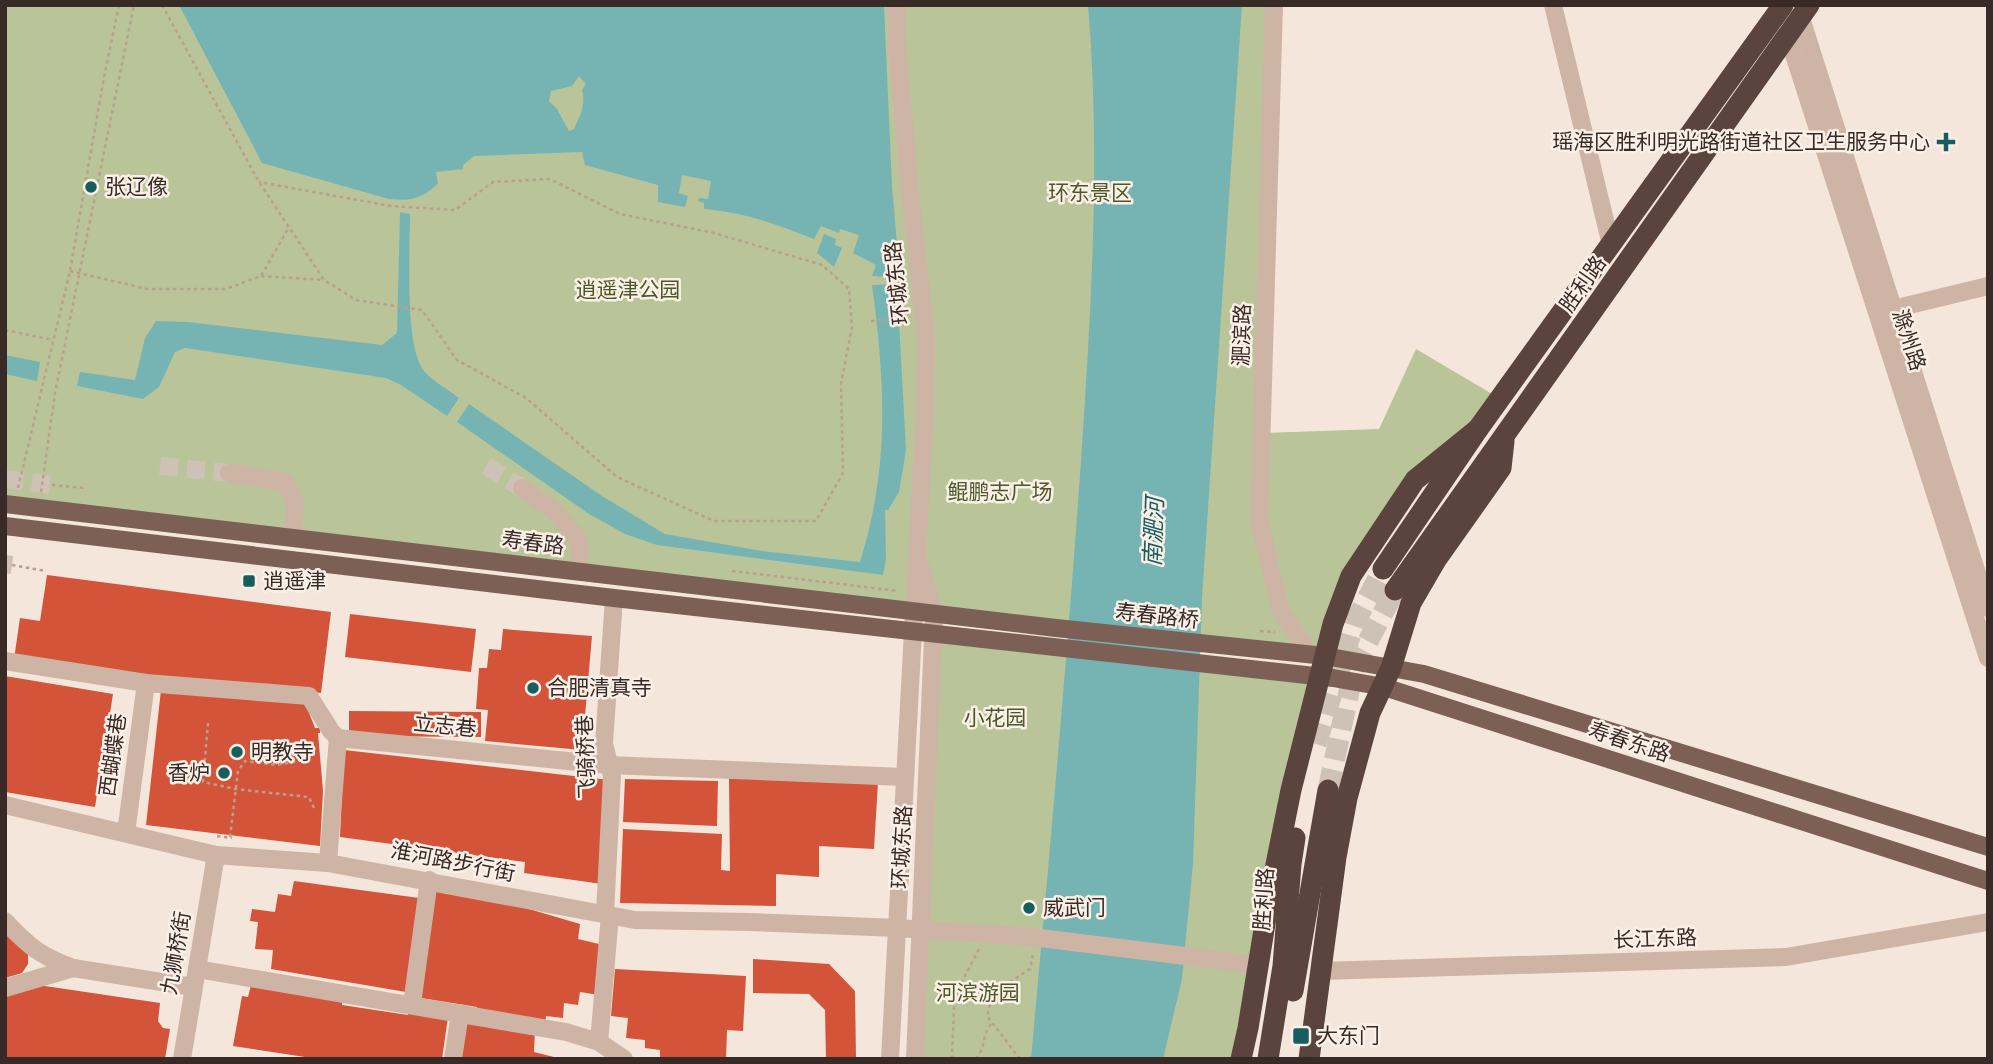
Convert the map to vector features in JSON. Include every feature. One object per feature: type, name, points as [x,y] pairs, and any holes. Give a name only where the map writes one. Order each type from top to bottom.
[{"type":"highway","name":"胜利路","points":[[1383,569],[1478,429],[1783,5]]},
{"type":"highway","name":"胜利路","points":[[1395,590],[1805,11]]},
{"type":"highway","points":[[1241,1059],[1269,899],[1319,662],[1351,576],[1415,480],[1478,429]]},
{"type":"highway","points":[[1309,1059],[1336,857],[1347,798],[1370,713],[1387,678],[1411,603],[1436,560],[1501,468],[1504,438]]},
{"type":"highway","name":"胜利路","points":[[1268,1059],[1283,966],[1290,864],[1301,801],[1316,744]]},
{"type":"highway","name":"胜利路","points":[[1282,1059],[1328,790]]},
{"type":"main road","name":"寿春路","points":[[5,504],[1056,628]]},
{"type":"main road","points":[[5,526],[933,633]]},
{"type":"main road","name":"寿春路桥","points":[[1056,628],[1257,640]]},
{"type":"main road","name":"寿春路桥","points":[[933,633],[1251,668]]},
{"type":"main road","name":"寿春东路","points":[[1257,640],[1319,662],[1387,678],[1988,881]]},
{"type":"main road","name":"寿春东路","points":[[1251,668],[1319,662]]},
{"type":"main road","name":"寿春东路","points":[[1387,678],[1424,674],[1988,847]]},
{"type":"street","name":"环城东路","points":[[890,1059],[925,408],[926,338],[907,166],[897,44],[897,5]]},
{"type":"street","name":"淝滨路","points":[[1274,5],[1259,520],[1281,612],[1319,662]]},
{"type":"street","points":[[1553,5],[1611,245]]},
{"type":"street","name":"滁州路","points":[[1805,11],[1893,309],[1988,608]]},
{"type":"street","name":"滁州路","points":[[1787,36],[1988,658]]},
{"type":"street","points":[[1893,309],[1988,286]]},
{"type":"street","points":[[229,473],[285,482],[295,503],[293,538]]},
{"type":"street","points":[[522,488],[554,510],[578,539],[581,571]]},
{"type":"street","name":"环城东路","points":[[915,1059],[934,614],[917,556]]},
{"type":"street","name":"飞骑桥巷","points":[[599,1042],[612,776],[604,743],[614,598]]},
{"type":"street","points":[[5,661],[146,683],[309,696],[338,738],[328,863]]},
{"type":"street","name":"西蝴蝶巷","points":[[126,833],[146,683]]},
{"type":"street","name":"立志巷","points":[[338,738],[608,765],[904,777]]},
{"type":"street","name":"淮河路步行街","points":[[5,805],[216,855],[328,863],[635,920],[921,929],[1037,938],[1258,965]]},
{"type":"street","name":"九狮桥街","points":[[182,1059],[216,855]]},
{"type":"street","points":[[412,1004],[429,880]]},
{"type":"street","points":[[5,921],[22,939],[47,958],[73,968],[195,978],[412,1004],[566,1032],[599,1042],[624,1059]]},
{"type":"street","name":"长江东路","points":[[1321,971],[1786,957],[1988,922]]},
{"type":"street","points":[[5,988],[73,968]]},
{"type":"street","points":[[453,1059],[460,1013]]},
{"type":"path","points":[[18,490],[70,271],[118,5]]},
{"type":"path","points":[[41,492],[55,393],[134,5]]},
{"type":"path","points":[[162,5],[259,182],[324,280],[356,300],[422,310],[457,360],[526,398],[617,477],[714,521],[816,521],[843,473],[841,383],[852,327],[849,289],[822,265],[714,233],[620,214],[550,180],[493,182],[455,210],[391,206],[259,182]]},
{"type":"path","points":[[261,276],[289,228]]},
{"type":"path","points":[[70,271],[148,289],[226,289],[261,276],[324,280]]},
{"type":"path","points":[[871,321],[905,319]]},
{"type":"path","points":[[5,330],[55,340]]},
{"type":"path","points":[[52,485],[84,488]]},
{"type":"path","points":[[12,565],[46,571]]},
{"type":"path","points":[[1257,640],[1296,633]]},
{"type":"path","points":[[208,723],[203,782],[235,789],[309,797],[317,814]]},
{"type":"path","points":[[230,837],[238,771],[245,761],[277,765],[303,760],[305,752]]},
{"type":"path","points":[[952,1059],[954,1008],[958,989],[987,934]]},
{"type":"path","points":[[1020,1059],[987,1016],[993,993],[1030,970],[1037,938]]},
{"type":"path","points":[[976,1059],[982,1053],[986,1029],[992,1023]]},
{"type":"green space","name":"逍遥津公园","points":[[5,5],[1274,5],[1262,433],[1379,429],[1416,349],[1499,398],[1415,480],[1351,576],[1325,656],[913,611],[5,504]]},
{"type":"green space","points":[[933,633],[1321,676],[1241,1059],[915,1059]]},
{"type":"water","points":[[179,5],[884,5],[892,186],[900,278],[872,276],[876,265],[853,253],[859,235],[840,229],[839,233],[821,226],[814,239],[747,216],[704,209],[704,203],[698,201],[699,198],[708,199],[711,181],[682,175],[679,193],[688,196],[685,207],[658,202],[658,185],[585,165],[582,152],[474,156],[463,165],[463,169],[436,172],[438,184],[421,196],[404,200],[389,199],[262,163]],"holes":[[[579,76],[586,84],[582,90],[583,106],[580,115],[574,129],[569,131],[557,109],[549,101],[551,91],[572,86]]]},
{"type":"water","name":"南淝河","points":[[1088,5],[1242,5],[1202,598],[1193,864],[1182,979],[1163,1059],[1031,1059],[1070,611],[1088,347],[1094,119]]},
{"type":"water","points":[[400,212],[410,214],[413,341],[424,371],[459,398],[447,416],[386,378],[185,348],[175,352],[159,387],[143,399],[77,386],[80,372],[135,380],[145,338],[156,321],[188,322],[382,345],[397,333]]},
{"type":"water","points":[[824,234],[836,239],[835,245],[842,248],[834,267],[817,253]]},
{"type":"water","points":[[897,284],[906,450],[899,492],[888,510],[885,510],[886,560],[883,575],[657,545],[625,534],[589,514],[457,422],[469,404],[602,496],[665,534],[762,551],[860,562],[876,492],[882,424],[880,356],[872,285]]},
{"type":"water","points":[[5,355],[40,362],[37,381],[5,374]]},
{"type":"building","points":[[47,575],[331,612],[321,693],[102,671],[14,659],[20,618],[40,621]]},
{"type":"building","points":[[350,614],[476,629],[471,672],[345,657]]},
{"type":"building","name":"合肥清真寺","points":[[503,629],[592,636],[582,750],[485,741],[488,710],[476,709],[479,668],[487,668],[489,649],[501,650]]},
{"type":"building","points":[[5,676],[113,694],[95,807],[5,792]]},
{"type":"building","name":"明教寺","points":[[161,690],[286,696],[306,705],[315,728],[320,728],[318,733],[323,791],[320,846],[146,825]]},
{"type":"building","points":[[349,711],[481,712],[481,737],[349,736]]},
{"type":"building","points":[[344,750],[609,780],[602,884],[524,873],[525,862],[340,837]]},
{"type":"building","points":[[729,778],[878,782],[874,849],[819,846],[819,877],[776,874],[776,906],[620,903],[623,829],[722,834],[721,870],[730,871]]},
{"type":"building","points":[[625,779],[718,781],[717,826],[623,822]]},
{"type":"building","points":[[294,881],[419,898],[406,992],[271,969],[273,950],[255,949],[258,922],[250,921],[252,909],[275,912],[278,894],[291,896]]},
{"type":"building","points":[[433,891],[512,904],[580,924],[578,939],[603,945],[599,995],[580,992],[578,1005],[564,1003],[563,1018],[546,1016],[545,1024],[477,1013],[477,1007],[421,998]]},
{"type":"building","points":[[5,929],[28,951],[28,964],[22,973],[5,978]]},
{"type":"building","points":[[753,959],[829,964],[855,991],[856,1059],[826,1059],[825,1010],[809,994],[753,993]]},
{"type":"building","points":[[615,969],[746,976],[743,1031],[727,1030],[726,1059],[660,1059],[660,1050],[645,1048],[645,1040],[626,1038],[628,1018],[611,1016]]},
{"type":"building","points":[[38,985],[160,1003],[158,1021],[163,1028],[170,1029],[165,1059],[5,1059],[5,996]]},
{"type":"building","points":[[251,985],[342,999],[342,1005],[408,1015],[408,1010],[448,1017],[442,1059],[318,1059],[233,1046],[242,996],[248,997]]},
{"type":"building","points":[[466,1019],[535,1029],[534,1052],[562,1059],[460,1059]]},
{"type":"tunnel","points":[[160,466],[229,473]]},
{"type":"tunnel","points":[[486,466],[522,488]]},
{"type":"tunnel","points":[[5,479],[52,485]]},
{"type":"tunnel","points":[[5,564],[12,565]]},
{"type":"tunnel","points":[[1316,744],[1354,624],[1383,569]]},
{"type":"tunnel","points":[[1328,790],[1354,668],[1395,590]]},
{"type":"place","name":"瑶海区胜利明光路街道社区卫生服务中心","points":[[1946,142]]},
{"type":"place","name":"张辽像","points":[[91,187]]},
{"type":"place","name":"逍遥津","points":[[249,581]]},
{"type":"place","name":"合肥清真寺","points":[[533,688]]},
{"type":"place","name":"明教寺","points":[[237,752]]},
{"type":"place","name":"香炉","points":[[224,773]]},
{"type":"place","name":"威武门","points":[[1029,908]]},
{"type":"place","name":"大东门","points":[[1301,1036]]},
{"type":"park label","name":"环东景区","points":[[1090,193]]},
{"type":"park label","name":"鲲鹏志广场","points":[[1000,492]]},
{"type":"park label","name":"小花园","points":[[995,718]]},
{"type":"park label","name":"河滨游园","points":[[978,993]]}]
